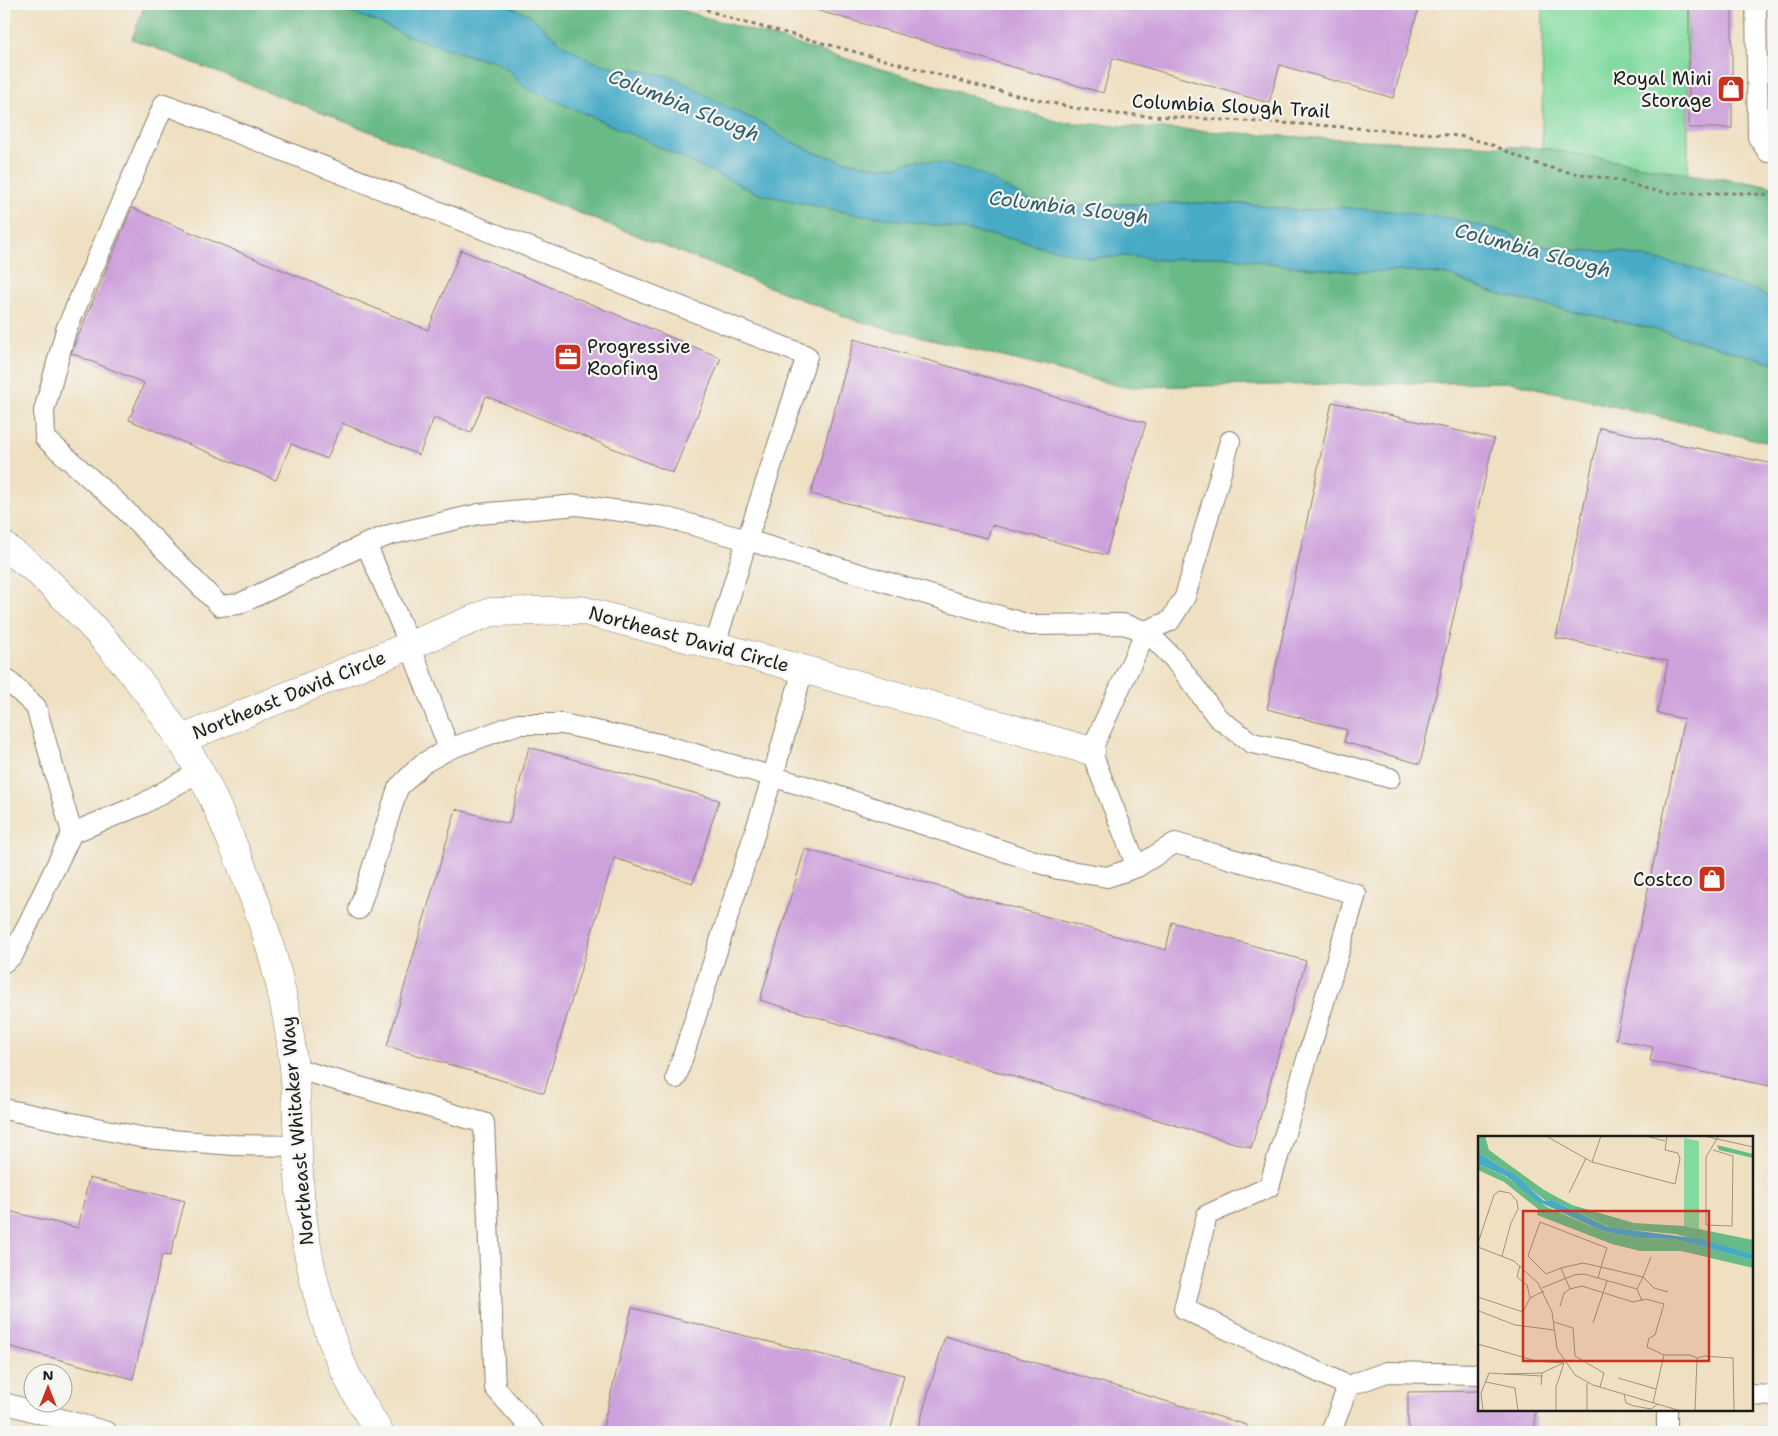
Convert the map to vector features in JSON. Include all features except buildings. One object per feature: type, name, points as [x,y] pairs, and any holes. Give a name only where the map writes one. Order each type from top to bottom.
[{"type":"street","name":"Northeast Whitaker Way","points":[[4,546],[38,572],[93,628],[146,690],[200,771],[228,833],[256,901],[276,965],[287,1016],[294,1068],[302,1211],[311,1270],[326,1324],[349,1380],[379,1432]]},
{"type":"street","name":"Northeast David Circle","points":[[180,740],[490,612],[581,610],[802,669],[1091,751]]},
{"type":"lane","points":[[1756,4],[1758,137],[1768,152],[1774,152]]},
{"type":"lane","points":[[715,645],[747,540],[807,356],[164,104],[66,330],[44,411],[45,438],[121,506],[220,606],[239,604],[389,535],[480,514],[577,505],[664,517],[747,540],[1029,625],[1123,624],[1146,631],[1174,659],[1218,718],[1252,743],[1306,754],[1390,778]]},
{"type":"lane","points":[[1138,867],[1091,751],[1146,631],[1170,621],[1185,597],[1230,441]]},
{"type":"lane","points":[[366,544],[410,645],[450,749]]},
{"type":"lane","points":[[676,1078],[772,776],[802,669]]},
{"type":"lane","points":[[4,677],[36,707],[72,833]]},
{"type":"lane","points":[[359,909],[398,788],[422,764],[450,749],[518,724],[562,724],[664,746],[822,790],[1058,870],[1107,876],[1138,867],[1175,843],[1356,894],[1269,1187],[1207,1215],[1184,1309],[1348,1386],[1387,1372],[1478,1374]]},
{"type":"lane","points":[[4,962],[12,955],[72,833],[143,804],[200,771]]},
{"type":"lane","points":[[294,1068],[484,1123],[496,1388],[534,1432]]},
{"type":"lane","points":[[4,1109],[145,1138],[234,1145],[298,1146]]},
{"type":"lane","points":[[1331,1432],[1348,1386]]},
{"type":"lane","points":[[1753,1395],[1774,1396]]},
{"type":"lane","points":[[4,1403],[106,1432]]},
{"type":"lane","points":[[1667,1411],[1667,1432]]},
{"type":"path","name":"Columbia Slough Trail","points":[[691,4],[738,20],[991,89],[1074,108],[1116,114],[1317,125],[1460,136],[1490,144],[1531,162],[1562,171],[1617,180],[1651,190],[1672,193],[1737,192],[1774,195]]},
{"type":"green space","points":[[145,4],[326,4],[378,22],[402,34],[474,57],[492,60],[510,71],[524,87],[651,143],[759,194],[849,213],[999,236],[1092,258],[1128,256],[1164,260],[1222,256],[1283,265],[1355,272],[1410,271],[1448,275],[1497,294],[1657,330],[1774,363],[1774,444],[1511,382],[1124,387],[854,320],[132,39]]},
{"type":"green space","points":[[504,4],[661,4],[1060,122],[1318,138],[1542,148],[1688,174],[1774,186],[1774,301],[1694,268],[1619,252],[1569,250],[1524,243],[1508,233],[1338,207],[1301,211],[1248,204],[1090,205],[1031,201],[1007,188],[918,160],[898,166],[878,167],[844,161],[816,153],[784,138],[762,123],[731,109],[589,60],[562,44],[530,15]]},
{"type":"green space","points":[[1543,4],[1688,4],[1688,174],[1542,148]]},
{"type":"water","name":"Columbia Slough","points":[[326,4],[504,4],[530,15],[562,44],[589,60],[609,66],[673,77],[731,109],[762,123],[784,138],[816,153],[844,161],[878,167],[898,166],[918,160],[952,165],[980,174],[1031,201],[1090,205],[1248,204],[1301,211],[1338,207],[1389,211],[1454,219],[1508,233],[1524,243],[1569,250],[1619,252],[1694,268],[1705,274],[1759,292],[1774,301],[1774,363],[1657,330],[1497,294],[1448,275],[1410,271],[1355,272],[1283,265],[1222,256],[1164,260],[1128,256],[1092,258],[999,236],[849,213],[759,194],[651,143],[524,87],[510,71],[492,60],[474,57],[402,34],[378,22]]},
{"type":"place","name":"Royal Mini Storage","points":[[1731,89]]},
{"type":"place","name":"Progressive Roofing","points":[[568,357]]},
{"type":"place","name":"Costco","points":[[1712,879]]}]
